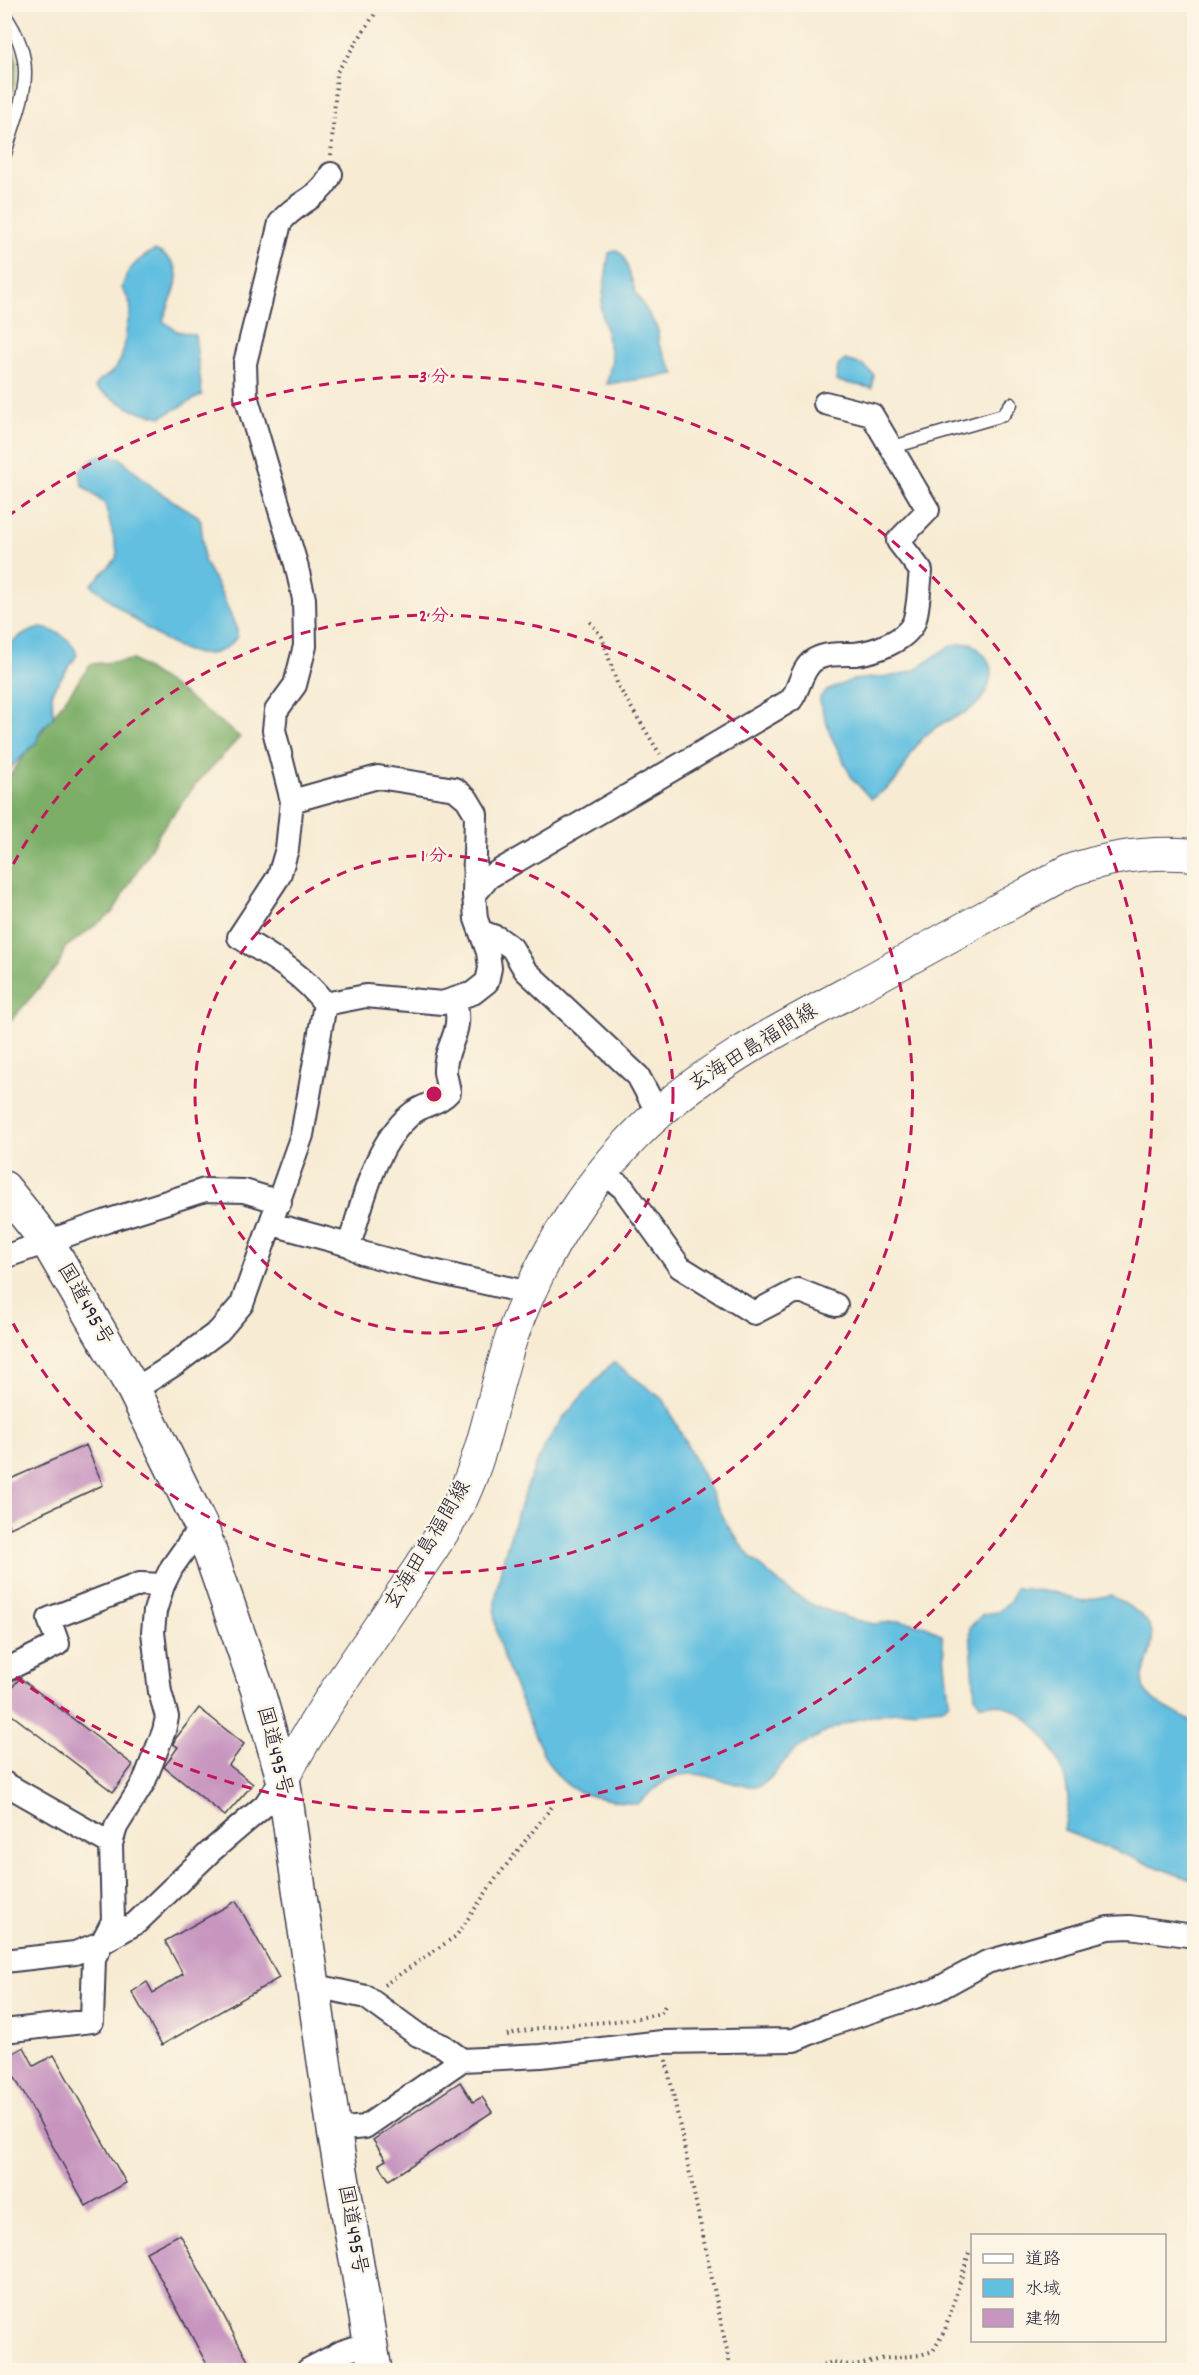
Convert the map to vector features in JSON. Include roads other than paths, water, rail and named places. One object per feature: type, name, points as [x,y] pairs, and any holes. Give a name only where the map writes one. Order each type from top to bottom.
[{"type":"highway","name":"国道495号","points":[[4,1188],[48,1243],[134,1390],[201,1526],[257,1688],[283,1778],[334,2130],[373,2357]]},
{"type":"main road","name":"玄海田島福間線","points":[[283,1778],[307,1733],[433,1547],[461,1500],[473,1471],[512,1337],[529,1293],[572,1214],[603,1172],[658,1113],[705,1075],[758,1041],[1069,871],[1102,859],[1130,854],[1160,852],[1194,855]]},
{"type":"street","points":[[134,1390],[175,1364],[219,1331],[242,1304],[302,1135],[325,1004],[310,984],[296,972],[240,937],[279,876],[287,849],[292,801],[274,730],[276,711],[295,685],[305,646],[304,599],[296,564],[246,396],[245,363],[280,223],[288,211],[320,193],[331,174]]},
{"type":"street","points":[[474,895],[489,877],[791,700],[798,690],[803,672],[812,662],[824,655],[875,650],[901,637],[914,623],[921,571],[898,541],[928,510],[893,447],[872,415],[825,403]]},
{"type":"street","points":[[292,801],[378,777],[455,789],[467,799],[476,814],[474,895],[476,920],[482,932],[490,969],[487,982],[454,1001],[442,1003],[366,996],[325,1004]]},
{"type":"street","points":[[482,932],[498,938],[512,948],[525,970],[638,1076],[658,1113]]},
{"type":"street","points":[[350,1245],[380,1154],[393,1133],[411,1114],[429,1103],[442,1100],[449,1092],[445,1071],[455,1041],[458,1015],[454,1001]]},
{"type":"street","points":[[603,1172],[624,1188],[680,1267],[754,1313],[798,1290],[836,1305]]},
{"type":"street","points":[[4,1257],[205,1190],[244,1191],[280,1202]]},
{"type":"street","points":[[272,1224],[350,1245],[362,1252],[415,1267],[529,1293]]},
{"type":"street","points":[[4,2031],[92,2021],[94,1958],[113,1921],[111,1844],[116,1827],[144,1782],[164,1731],[167,1717],[160,1692],[153,1632],[155,1611],[163,1585],[201,1526]]},
{"type":"street","points":[[4,1671],[58,1644],[49,1619],[140,1584],[163,1585]]},
{"type":"street","points":[[4,1961],[75,1953],[103,1942],[136,1923],[210,1852],[265,1805],[283,1778]]},
{"type":"street","points":[[4,1783],[111,1844]]},
{"type":"street","points":[[334,2130],[365,2127],[462,2060],[542,2056],[663,2042],[794,2040],[829,2025],[936,1990],[987,1962],[1108,1929],[1130,1927],[1194,1936]]},
{"type":"street","points":[[312,1984],[366,1997],[418,2035],[443,2046],[462,2060]]},
{"type":"street","points":[[308,2370],[342,2352],[373,2357]]},
{"type":"lane","points":[[4,14],[17,33],[27,74],[4,157]]},
{"type":"lane","points":[[893,447],[1003,415],[1011,404]]},
{"type":"water","points":[[155,250],[174,264],[177,272],[177,281],[163,321],[177,331],[195,335],[202,395],[161,417],[133,410],[95,388],[98,381],[116,367],[124,348],[131,306],[122,288],[124,281],[134,265]]},
{"type":"water","points":[[617,250],[624,257],[636,293],[658,330],[658,343],[675,374],[607,384],[612,359],[601,309],[609,253]]},
{"type":"water","points":[[845,360],[863,365],[874,375],[872,388],[836,381],[838,366]]},
{"type":"water","points":[[106,454],[120,458],[157,491],[198,516],[201,522],[204,561],[220,590],[237,630],[237,637],[231,644],[215,653],[206,654],[177,647],[146,628],[91,585],[116,559],[117,551],[105,504],[82,485],[80,471],[95,457]]},
{"type":"water","points":[[41,628],[63,636],[72,644],[77,655],[52,691],[53,718],[40,731],[36,743],[5,773],[5,649],[21,636]]},
{"type":"water","points":[[971,643],[984,655],[991,668],[990,680],[985,693],[972,708],[927,734],[914,749],[896,780],[871,799],[852,778],[831,736],[820,697],[828,690],[852,680],[900,675],[915,670],[951,645]]},
{"type":"water","points":[[613,1362],[664,1400],[729,1528],[750,1557],[790,1592],[813,1605],[851,1619],[874,1624],[901,1621],[926,1626],[942,1635],[949,1701],[944,1707],[867,1717],[832,1729],[796,1750],[760,1786],[748,1786],[690,1774],[663,1782],[637,1804],[588,1795],[564,1782],[541,1749],[507,1667],[497,1633],[495,1603],[513,1528],[540,1455],[563,1419]]},
{"type":"water","points":[[1015,1588],[1053,1592],[1082,1601],[1111,1595],[1142,1616],[1150,1626],[1151,1647],[1143,1677],[1143,1686],[1147,1694],[1157,1702],[1194,1723],[1194,1879],[1183,1877],[1064,1831],[1068,1803],[1066,1782],[1052,1748],[1028,1720],[1014,1710],[997,1704],[980,1704],[975,1697],[970,1627],[983,1614],[998,1612],[1011,1600]]}]
